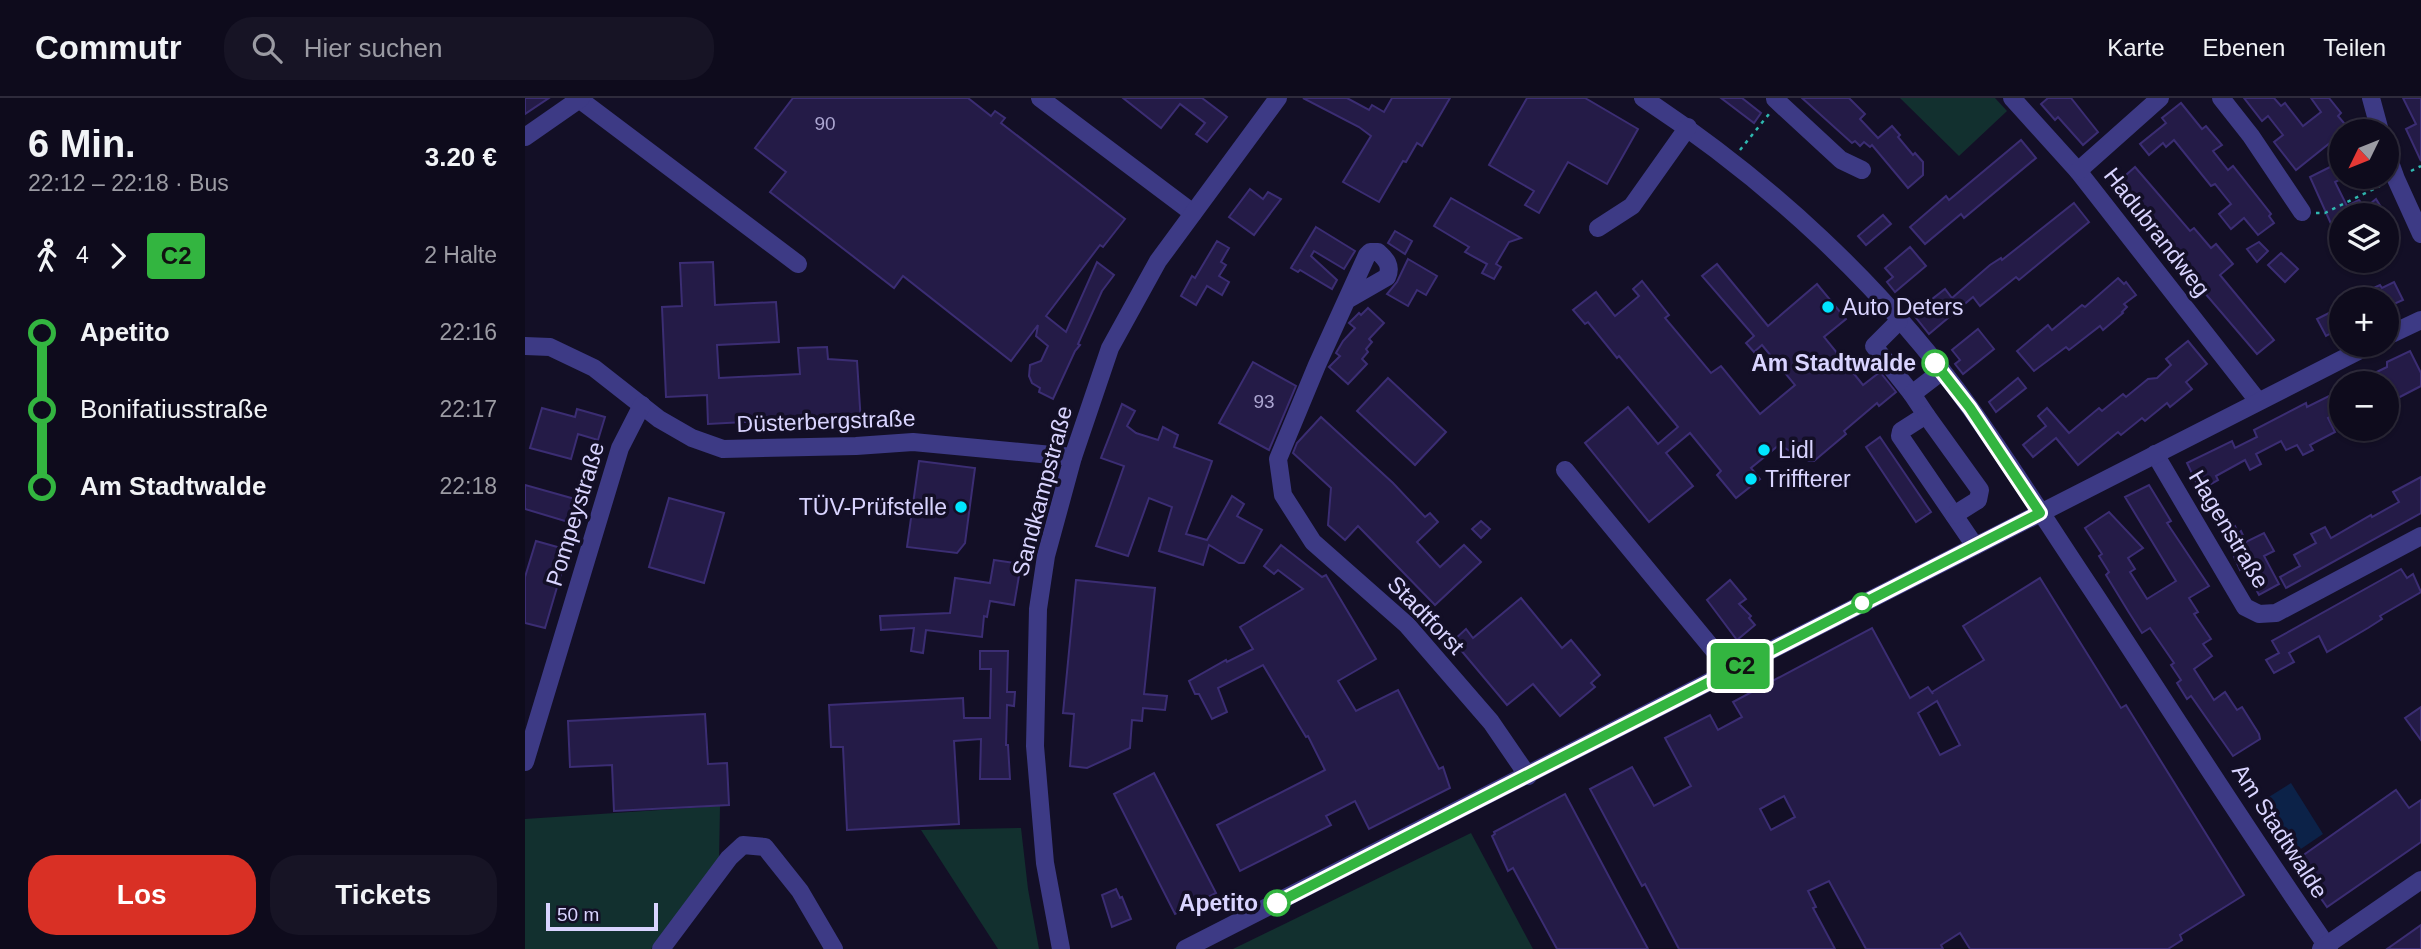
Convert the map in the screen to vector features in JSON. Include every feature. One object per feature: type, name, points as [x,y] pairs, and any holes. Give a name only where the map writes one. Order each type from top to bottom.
[{"type":"street","points":[[1040,98],[1193,214]]},
{"type":"street","name":"Sandkampstraße","points":[[1061,949],[1045,863],[1035,746],[1038,608],[1047,556],[1073,457],[1110,348],[1158,261],[1278,98]]},
{"type":"street","name":"Am Stadtwalde","points":[[1643,98],[1688,127],[1763,185],[1831,248],[1942,371],[2040,513],[2325,948]]},
{"type":"street","name":"Hadubrandweg","points":[[2012,98],[2078,171],[2258,401]]},
{"type":"street","points":[[2078,171],[2160,98]]},
{"type":"street","points":[[2221,98],[2251,136],[2302,212]]},
{"type":"street","points":[[2371,98],[2377,119]]},
{"type":"street","points":[[525,137],[580,99],[798,264]]},
{"type":"street","points":[[1776,99],[1841,160],[1862,170]]},
{"type":"street","points":[[1598,228],[1632,206],[1688,127]]},
{"type":"street","points":[[2399,186],[2421,234]]},
{"type":"street","name":"Stadtforst","points":[[1347,300],[1278,459],[1283,495],[1313,542],[1407,625],[1491,722],[1528,776]]},
{"type":"street","points":[[2399,331],[2421,320]]},
{"type":"street","points":[[1899,321],[1874,346],[1912,394],[1980,490],[1978,500],[1954,515]]},
{"type":"street","name":"Düsterbergstraße","points":[[525,346],[550,347],[594,368],[659,419],[692,438],[723,449],[913,442],[1073,457]]},
{"type":"street","points":[[1185,949],[2346,357]]},
{"type":"street","points":[[1912,394],[1942,371]]},
{"type":"street","name":"Pompeystraße","points":[[525,762],[620,448],[642,405]]},
{"type":"street","points":[[1926,415],[1901,432],[1901,436],[1975,546]]},
{"type":"street","name":"Hagenstraße","points":[[2155,454],[2245,607],[2259,614],[2276,613],[2421,536]]},
{"type":"street","points":[[1565,470],[1731,671]]},
{"type":"street","points":[[661,949],[729,858],[743,845],[765,847],[800,891],[834,949]]},
{"type":"street","points":[[2325,948],[2421,880]]},
{"type":"path","points":[[1731,161],[1776,99]]},
{"type":"path","points":[[2302,212],[2325,213],[2375,189]]},
{"type":"green space","points":[[1900,98],[1995,98],[2007,111],[1959,156]]},
{"type":"green space","points":[[720,806],[719,861],[651,949],[525,949],[525,819]]},
{"type":"green space","points":[[1021,828],[1039,949],[998,949],[921,830]]},
{"type":"green space","points":[[1471,833],[1533,949],[1233,949]]},
{"type":"water","points":[[2291,783],[2323,834],[2289,857],[2256,805]]},
{"type":"building","points":[[525,98],[549,98],[525,114]]},
{"type":"building","points":[[793,98],[968,98],[991,116],[995,111],[1005,118],[1001,123],[1125,219],[1103,247],[1100,245],[1046,316],[1066,332],[1097,262],[1114,275],[1102,291],[1078,344],[1080,345],[1053,399],[1039,392],[1040,388],[1032,383],[1029,376],[1030,365],[1041,361],[1048,346],[1036,336],[1038,325],[1011,361],[903,276],[894,288],[770,192],[786,172],[755,148]]},
{"type":"building","points":[[1123,98],[1202,98],[1227,117],[1207,142],[1196,134],[1205,123],[1180,104],[1161,128]]},
{"type":"building","points":[[1303,98],[1347,98],[1369,110],[1372,105],[1384,112],[1392,98],[1450,98],[1422,146],[1417,143],[1406,162],[1403,161],[1379,202],[1343,182],[1371,136]]},
{"type":"building","points":[[1527,98],[1585,98],[1638,129],[1607,184],[1568,162],[1539,213],[1525,205],[1534,191],[1489,165]]},
{"type":"building","points":[[1721,98],[1742,98],[1761,113],[1754,123]]},
{"type":"building","points":[[1802,98],[1849,98],[1865,114],[1860,119],[1878,138],[1892,126],[1913,155],[1915,153],[1923,162],[1923,175],[1908,188],[1872,145],[1870,147],[1864,142],[1860,146],[1855,141],[1852,143]]},
{"type":"building","points":[[2048,98],[2071,98],[2098,132],[2083,145],[2058,117],[2055,120],[2041,104]]},
{"type":"building","points":[[2244,98],[2274,98],[2281,106],[2285,103],[2303,126],[2321,112],[2311,98],[2329,98],[2341,113],[2338,116],[2341,119],[2329,119],[2329,144],[2296,170],[2274,142],[2283,135],[2268,116],[2262,121]]},
{"type":"building","points":[[2403,98],[2421,98],[2421,161],[2406,129],[2416,124]]},
{"type":"building","points":[[2181,103],[2202,129],[2206,126],[2222,145],[2213,151],[2228,170],[2233,166],[2271,214],[2269,216],[2274,223],[2258,235],[2244,218],[2231,229],[2219,214],[2231,204],[2215,184],[2211,186],[2174,140],[2166,147],[2163,143],[2149,155],[2140,144],[2166,123],[2162,118]]},
{"type":"building","points":[[2021,140],[2036,158],[1964,218],[1961,214],[1925,244],[1910,227],[1946,196],[1949,200]]},
{"type":"building","points":[[2135,167],[2190,231],[2194,228],[2211,248],[2216,244],[2233,264],[2220,275],[2274,340],[2257,354],[2198,285],[2195,287],[2183,272],[2186,270],[2168,249],[2172,246],[2118,182]]},
{"type":"building","points":[[2329,168],[2329,189],[2338,189],[2346,203],[2329,203],[2329,219],[2310,177]]},
{"type":"building","points":[[1250,189],[1263,199],[1268,192],[1281,199],[1254,235],[1229,217]]},
{"type":"building","points":[[1451,198],[1521,238],[1509,242],[1496,264],[1501,267],[1494,279],[1482,273],[1487,264],[1465,252],[1469,247],[1434,226]]},
{"type":"building","points":[[2074,203],[2089,222],[2019,280],[2016,277],[1980,306],[1973,297],[1929,334],[1913,314],[1945,289],[1952,298],[1990,265],[2001,258],[2002,260]]},
{"type":"building","points":[[1883,215],[1891,224],[1866,245],[1858,236]]},
{"type":"building","points":[[1316,227],[1355,251],[1344,269],[1314,251],[1311,256],[1337,280],[1332,289],[1300,270],[1298,272],[1291,268]]},
{"type":"building","points":[[1395,231],[1412,241],[1405,254],[1388,243]]},
{"type":"building","points":[[1217,241],[1229,248],[1221,262],[1226,265],[1219,276],[1229,282],[1222,295],[1207,286],[1196,305],[1181,296]]},
{"type":"building","points":[[2259,242],[2268,251],[2257,262],[2247,249]]},
{"type":"building","points":[[1910,247],[1926,266],[1895,292],[1887,282],[1893,277],[1885,268]]},
{"type":"building","points":[[2281,253],[2298,269],[2285,282],[2268,265]]},
{"type":"building","points":[[1408,259],[1437,276],[1426,295],[1417,290],[1408,306],[1387,294],[1397,282]]},
{"type":"building","points":[[713,262],[715,305],[776,302],[779,342],[717,345],[719,378],[800,374],[798,348],[827,347],[828,359],[857,361],[861,423],[802,426],[802,419],[708,424],[707,395],[666,397],[662,307],[682,306],[680,263]]},
{"type":"building","points":[[1717,264],[1768,326],[1817,284],[1846,319],[1824,337],[1863,385],[1880,372],[1896,392],[1879,406],[1877,403],[1814,461],[1779,445],[1751,468],[1760,479],[1736,498],[1717,475],[1721,471],[1690,433],[1666,453],[1693,486],[1649,522],[1585,443],[1628,407],[1658,444],[1678,427],[1619,356],[1617,358],[1588,322],[1585,324],[1573,310],[1596,292],[1615,316],[1639,296],[1633,289],[1642,281],[1669,315],[1665,318],[1711,373],[1721,366],[1760,414],[1795,385],[1762,345],[1754,352],[1746,343],[1754,336],[1702,276]]},
{"type":"building","points":[[2118,278],[2124,284],[2126,282],[2136,295],[2124,304],[2127,307],[2123,313],[2103,330],[2100,326],[2069,350],[2066,347],[2034,371],[2017,351],[2048,325],[2052,330],[2082,305],[2085,307]]},
{"type":"building","points":[[2394,282],[2396,287],[2384,287]]},
{"type":"building","points":[[1368,308],[1384,323],[1369,339],[1372,342],[1362,359],[1367,364],[1348,384],[1329,367],[1340,356],[1336,353],[1355,328],[1349,323]]},
{"type":"building","points":[[2329,313],[2329,334],[2326,336],[2317,319]]},
{"type":"building","points":[[1978,329],[1994,349],[1963,374],[1955,364],[1960,360],[1952,350]]},
{"type":"building","points":[[2188,341],[2207,364],[2186,382],[2192,389],[2170,407],[2167,403],[2145,421],[2142,418],[2121,435],[2118,432],[2078,465],[2056,438],[2033,457],[2023,445],[2046,426],[2038,416],[2047,408],[2069,433],[2099,408],[2102,411],[2123,394],[2126,397],[2148,379],[2157,378],[2171,365],[2166,359]]},
{"type":"building","points":[[2410,351],[2421,373],[2421,386],[2399,397],[2399,371],[2379,371],[2387,367],[2387,362]]},
{"type":"building","points":[[1253,362],[1296,386],[1269,450],[1219,423]]},
{"type":"building","points":[[1388,378],[1446,432],[1415,465],[1357,411]]},
{"type":"building","points":[[2018,378],[2026,388],[1996,412],[1989,402]]},
{"type":"building","points":[[2329,396],[2329,435],[2310,445],[2313,450],[2303,455],[2297,445],[2286,450],[2281,441],[2256,454],[2261,464],[2250,470],[2245,460],[2216,476],[2218,480],[2200,490],[2187,463],[2232,441],[2235,448],[2257,437],[2254,430],[2306,403],[2307,407]]},
{"type":"building","points":[[1122,404],[1135,411],[1127,426],[1136,433],[1158,440],[1163,427],[1178,435],[1174,447],[1212,461],[1186,534],[1207,540],[1232,496],[1244,504],[1237,516],[1262,530],[1244,563],[1239,563],[1209,545],[1203,565],[1159,551],[1172,507],[1149,498],[1128,556],[1096,546],[1124,466],[1101,458]]},
{"type":"building","points":[[542,408],[575,417],[577,409],[605,417],[598,440],[578,434],[571,459],[530,448]]},
{"type":"building","points":[[1321,417],[1393,483],[1425,517],[1430,513],[1438,522],[1417,542],[1440,567],[1464,545],[1481,562],[1435,605],[1358,526],[1345,540],[1328,525],[1331,488],[1293,453],[1297,443]]},
{"type":"building","points":[[1880,437],[1931,512],[1916,522],[1866,447]]},
{"type":"building","points":[[919,461],[975,468],[965,543],[957,553],[907,547]]},
{"type":"building","points":[[2421,477],[2421,513],[2286,588],[2280,577],[2300,566],[2294,555],[2316,543],[2311,534],[2325,527],[2331,538],[2371,515],[2372,517],[2399,502],[2393,492]]},
{"type":"building","points":[[525,485],[582,501],[575,524],[525,509]]},
{"type":"building","points":[[2149,485],[2171,521],[2167,523],[2209,586],[2189,598],[2198,612],[2194,614],[2211,639],[2203,644],[2212,656],[2194,669],[2214,700],[2225,692],[2237,710],[2242,707],[2259,734],[2260,739],[2233,756],[2191,696],[2187,699],[2177,683],[2181,680],[2171,665],[2174,663],[2150,628],[2142,633],[2106,575],[2109,572],[2099,556],[2102,554],[2085,528],[2109,512],[2143,548],[2128,558],[2135,569],[2130,572],[2147,599],[2176,581],[2125,497]]},
{"type":"building","points":[[669,498],[724,513],[704,583],[649,567]]},
{"type":"building","points":[[1481,521],[1490,529],[1481,538],[1472,529]]},
{"type":"building","points":[[2235,526],[2238,533],[2241,531],[2246,542],[2264,533],[2274,551],[2264,556],[2279,584],[2259,595],[2244,567],[2240,570],[2223,532]]},
{"type":"building","points":[[536,541],[568,550],[545,628],[525,623],[525,577]]},
{"type":"building","points":[[1281,545],[1322,577],[1326,575],[1376,659],[1338,681],[1356,711],[1398,690],[1439,769],[1443,767],[1450,788],[1369,829],[1355,801],[1326,816],[1331,825],[1240,871],[1217,825],[1325,770],[1308,736],[1306,737],[1263,665],[1218,688],[1227,712],[1212,719],[1189,681],[1226,660],[1227,662],[1253,649],[1240,627],[1303,589],[1278,570],[1274,574],[1264,566]]},
{"type":"building","points":[[994,560],[1021,564],[1014,605],[990,601],[987,617],[984,616],[982,637],[926,630],[923,653],[911,651],[914,628],[881,630],[880,616],[950,613],[955,578],[990,583]]},
{"type":"building","points":[[2401,569],[2407,578],[2413,574],[2421,592],[2327,652],[2319,636],[2289,653],[2294,662],[2274,673],[2266,660],[2279,653],[2272,641]]},
{"type":"building","points":[[2040,578],[2121,708],[2126,705],[2244,895],[2180,935],[2182,940],[2168,949],[1970,949],[1960,933],[1941,945],[1943,949],[1866,949],[1829,881],[1808,891],[1816,907],[1813,908],[1835,949],[1679,949],[1590,789],[1632,767],[1654,806],[1691,786],[1665,738],[1710,715],[1718,730],[1742,717],[1733,702],[1872,628],[1910,698],[1928,687],[1933,694],[1932,692],[1984,660],[1963,626]],"holes":[[[1937,701],[1960,745],[1940,755],[1918,713]],[[1784,796],[1795,817],[1771,830],[1760,809]]]},
{"type":"building","points":[[1076,580],[1155,588],[1144,694],[1167,696],[1165,710],[1143,708],[1142,721],[1132,720],[1130,748],[1087,768],[1070,766],[1074,714],[1063,713]]},
{"type":"building","points":[[1730,580],[1746,599],[1739,604],[1751,616],[1749,618],[1755,625],[1737,640],[1707,600]]},
{"type":"building","points":[[1521,598],[1562,648],[1571,640],[1600,675],[1591,683],[1595,687],[1560,716],[1533,684],[1507,705],[1460,649],[1462,648],[1455,639],[1466,629],[1473,638]]},
{"type":"building","points":[[980,651],[1008,651],[1007,692],[1015,692],[1014,706],[1007,705],[1006,745],[1010,779],[980,779],[981,739],[954,741],[959,824],[847,830],[843,747],[831,747],[829,705],[963,698],[964,718],[990,718],[991,669],[980,669]]},
{"type":"building","points":[[2421,707],[2421,740],[2405,718]]},
{"type":"building","points":[[705,714],[708,764],[727,763],[729,805],[614,811],[612,765],[570,767],[568,721]]},
{"type":"building","points":[[1154,773],[1216,893],[1175,914],[1114,794]]},
{"type":"building","points":[[2396,790],[2409,808],[2421,800],[2421,842],[2327,907],[2295,861]]},
{"type":"building","points":[[1565,794],[1648,949],[1557,949],[1513,868],[1508,871],[1492,836],[1494,832]]},
{"type":"building","points":[[1116,889],[1131,919],[1112,927],[1102,895]]},
{"type":"building","points":[[2421,925],[2421,949],[2387,949]]},
{"type":"bus line","name":"C2","points":[[1277,903],[2040,513],[1970,408],[1935,363]]},
{"type":"place","name":"Auto Deters","points":[[1828,307]]},
{"type":"place","name":"Am Stadtwalde","points":[[1935,363]]},
{"type":"place","name":"Lidl","points":[[1764,450]]},
{"type":"place","name":"Triffterer","points":[[1751,479]]},
{"type":"place","name":"TÜV-Prüfstelle","points":[[961,507]]},
{"type":"place","name":"Apetito","points":[[1277,903]]}]
